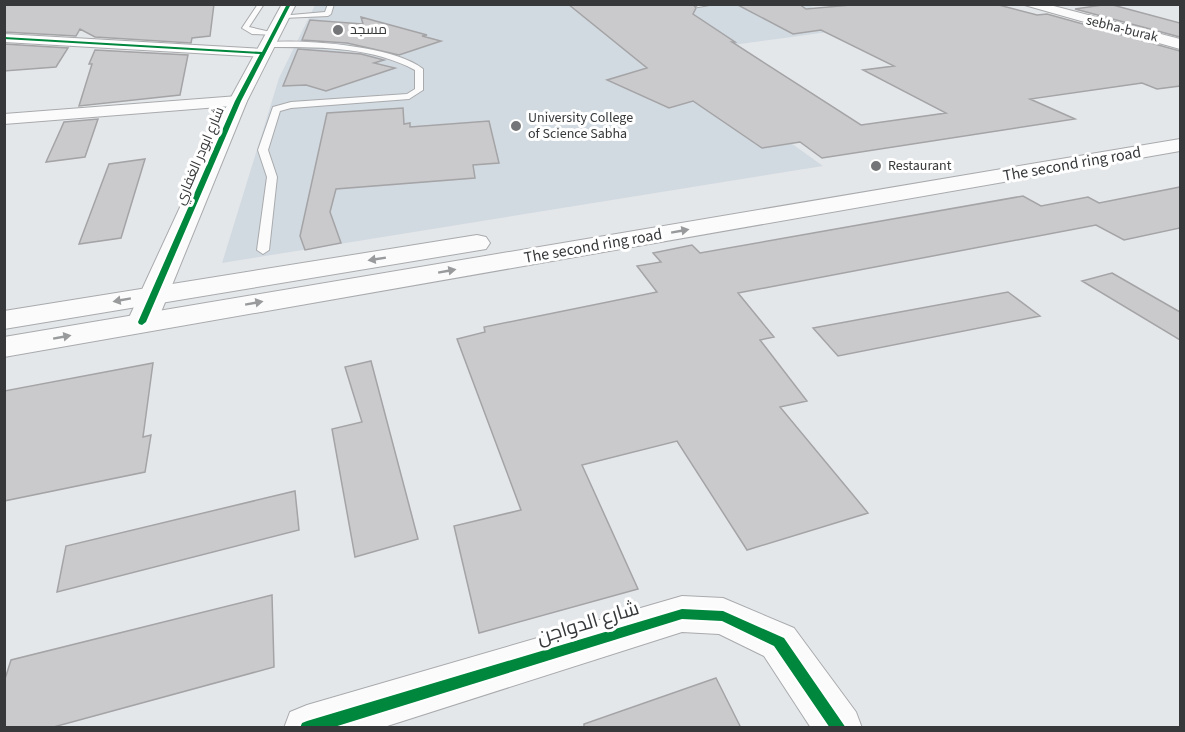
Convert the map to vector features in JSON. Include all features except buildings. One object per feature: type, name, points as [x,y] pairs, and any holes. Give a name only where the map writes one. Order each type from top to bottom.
[{"type":"main road","name":"sebha-burak","points":[[1028,4],[1180,44]]},
{"type":"main road","name":"sebha-burak","points":[[1050,4],[1180,37]]},
{"type":"main road","name":"شارع ابودر الغفاري","points":[[142,322],[238,101],[275,30]]},
{"type":"main road","name":"The second ring road","points":[[4,320],[1180,127]]},
{"type":"main road","name":"The second ring road","points":[[4,347],[1180,146]]},
{"type":"street","points":[[4,38],[275,30]]},
{"type":"street","points":[[4,119],[238,101]]},
{"type":"street","name":"شارع الدواجن","points":[[307,728],[682,614],[723,616],[779,642],[839,728]]},
{"type":"lane","points":[[261,4],[245,28],[252,32],[275,30],[328,14],[331,4]]},
{"type":"lane","points":[[698,5],[712,4]]},
{"type":"lane","points":[[263,250],[272,177],[263,150],[276,109],[291,105],[409,96],[419,90],[419,69],[404,61],[275,30]]},
{"type":"shaded area","name":"University College of Science Sabha","points":[[315,5],[809,5],[843,30],[667,54],[823,166],[222,263],[279,78]]},
{"type":"cycle path","points":[[142,322],[238,101],[289,4]]},
{"type":"cycle path","points":[[4,38],[263,53]]},
{"type":"cycle path","points":[[307,728],[682,614],[723,616],[779,642],[839,728]]},
{"type":"place","name":"مسجد","points":[[338,30]]},
{"type":"place","name":"University College of Science Sabha","points":[[516,126]]},
{"type":"place","name":"Restaurant","points":[[876,166]]}]
